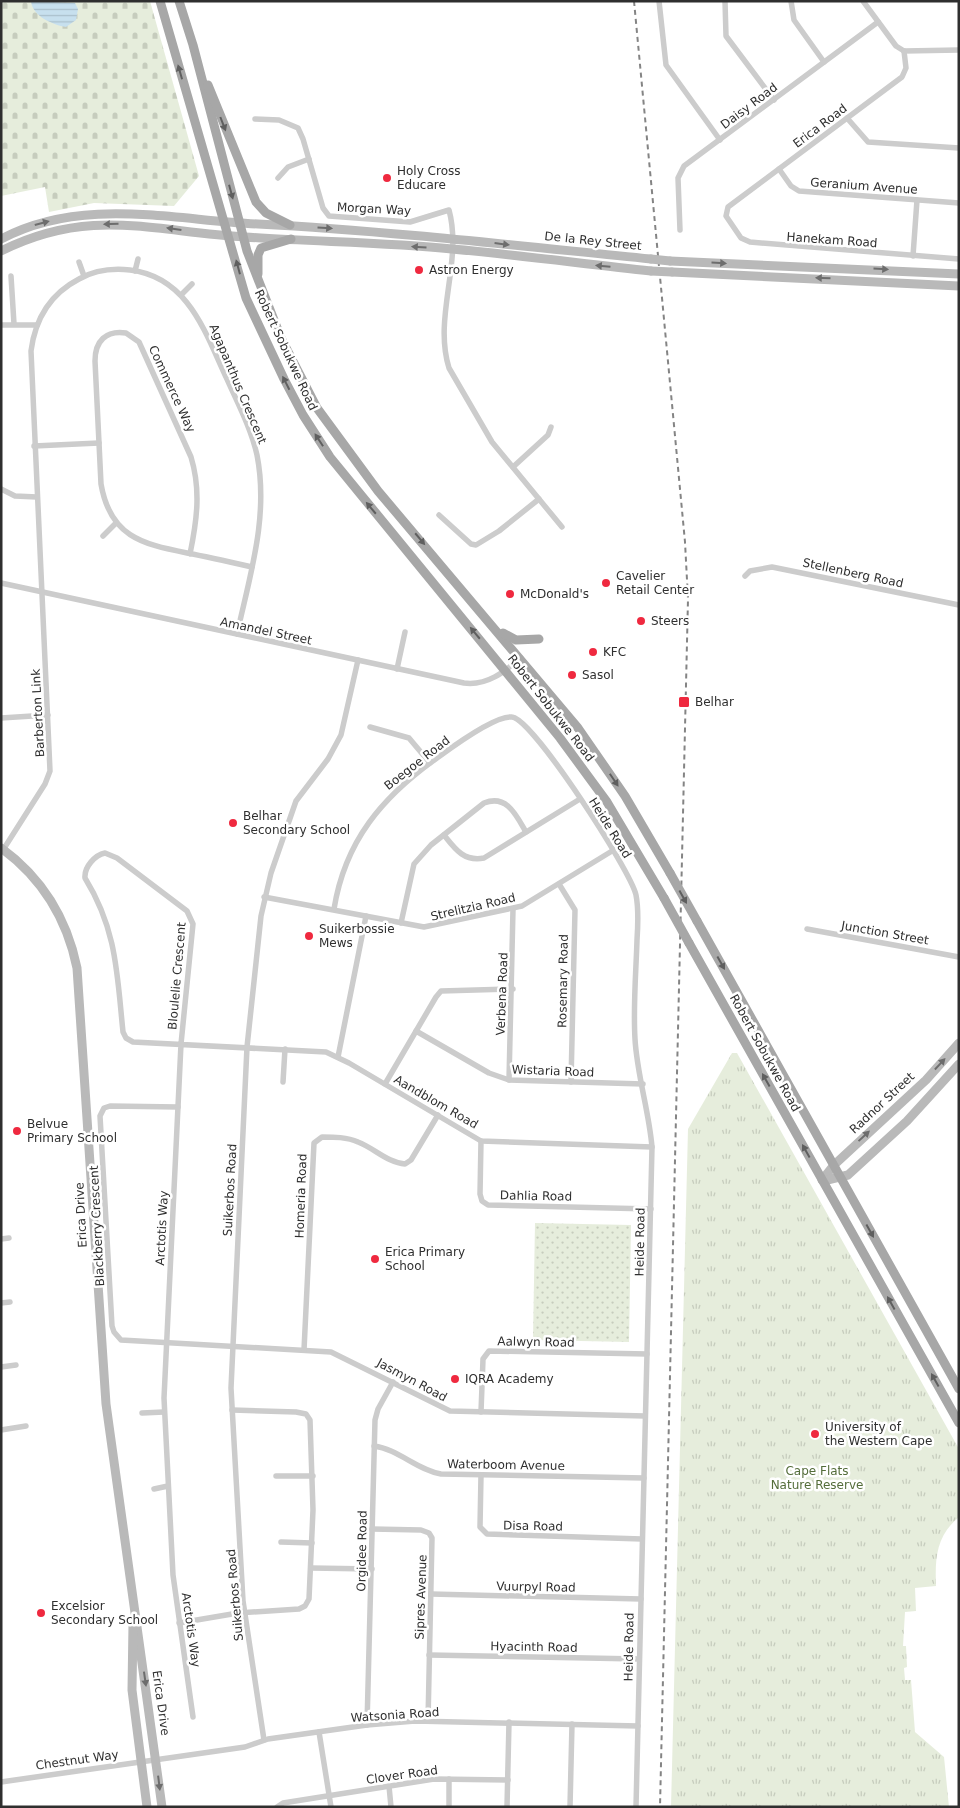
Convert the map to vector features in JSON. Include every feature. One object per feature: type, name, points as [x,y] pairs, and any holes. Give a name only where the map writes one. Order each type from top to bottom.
[{"type":"main road","name":"Robert Sobukwe Road","points":[[160,1],[226,222],[246,298],[284,379],[323,447],[506,670],[608,802],[664,898],[959,1423]]},
{"type":"main road","name":"Robert Sobukwe Road","points":[[179,1],[193,45],[240,223],[259,285],[298,374],[337,438],[378,490],[521,658],[600,759],[637,816],[670,873],[959,1389]]},
{"type":"main road","points":[[193,45],[256,202],[266,213],[290,225]]},
{"type":"main road","name":"De la Rey Street","points":[[1,239],[26,228],[49,221],[96,213],[126,213],[454,238],[670,261],[959,274]]},
{"type":"main road","name":"De la Rey Street","points":[[1,252],[42,234],[97,224],[139,225],[230,236],[453,249],[651,271],[959,286]]},
{"type":"main road","points":[[259,285],[260,251],[264,246],[291,239]]},
{"type":"main road","points":[[493,626],[516,640],[539,639]]},
{"type":"main road","name":"Erica Drive","points":[[2,849],[36,880],[54,906],[69,937],[76,968],[103,1371],[162,1807]]},
{"type":"main road","name":"Radnor Street","points":[[822,1180],[834,1165],[926,1080],[958,1045]]},
{"type":"main road","points":[[822,1180],[841,1178],[848,1175],[907,1121],[959,1064]]},
{"type":"main road","points":[[895,1108],[907,1121]]},
{"type":"main road","name":"Erica Drive","points":[[134,1604],[132,1690],[147,1807]]},
{"type":"street","points":[[659,1],[666,65],[720,140]]},
{"type":"street","points":[[725,1],[726,36],[774,100]]},
{"type":"street","points":[[791,1],[794,20],[824,62]]},
{"type":"street","points":[[863,1],[896,46],[904,51],[959,50]]},
{"type":"street","name":"Daisy Road","points":[[680,230],[678,193],[681,170],[878,22]]},
{"type":"street","name":"Erica Road","points":[[728,207],[902,77],[906,68],[904,51]]},
{"type":"street","points":[[847,118],[868,142],[959,148]]},
{"type":"street","name":"Morgan Way","points":[[255,119],[278,120],[298,128],[323,208],[329,216],[410,222],[448,210],[454,238]]},
{"type":"street","points":[[278,178],[288,167],[309,159]]},
{"type":"street","name":"Geranium Avenue","points":[[779,169],[791,186],[799,192],[959,203]]},
{"type":"street","points":[[913,256],[917,200]]},
{"type":"street","name":"Hanekam Road","points":[[728,207],[727,219],[741,238],[748,242],[959,259]]},
{"type":"street","points":[[454,238],[445,326],[445,355],[460,389],[492,442],[562,527]]},
{"type":"street","points":[[135,270],[138,260]]},
{"type":"street","points":[[79,262],[84,276]]},
{"type":"street","name":"Agapanthus Crescent","points":[[43,593],[30,351],[37,325],[54,297],[84,276],[112,269],[135,270],[159,278],[181,295],[193,308],[247,426],[257,454],[262,501],[260,528],[237,634]]},
{"type":"street","points":[[11,276],[14,324]]},
{"type":"street","points":[[181,295],[192,284]]},
{"type":"street","points":[[1,325],[37,325]]},
{"type":"street","name":"Commerce Way","points":[[190,554],[198,509],[196,475],[186,444],[143,349],[135,338],[126,333],[109,334],[101,340],[95,349],[103,495],[116,523],[128,534],[142,542],[190,554],[252,567]]},
{"type":"street","points":[[513,467],[548,435],[551,427]]},
{"type":"street","points":[[34,446],[99,443]]},
{"type":"street","points":[[1,489],[15,496],[38,497]]},
{"type":"street","points":[[439,515],[473,545],[499,532],[539,499]]},
{"type":"street","points":[[103,536],[116,523]]},
{"type":"street","name":"Stellenberg Road","points":[[745,576],[750,571],[772,567],[959,605]]},
{"type":"street","name":"Amandel Street","points":[[1,584],[471,684],[486,681],[506,670],[521,658]]},
{"type":"street","name":"Barberton Link","points":[[2,849],[45,784],[50,771],[43,593]]},
{"type":"street","points":[[397,669],[404,632]]},
{"type":"street","name":"Suikerbos Road","points":[[264,1740],[244,1614],[232,1410],[232,1346],[247,1047],[264,897],[293,808],[301,794],[328,760],[341,735],[358,660]]},
{"type":"street","points":[[1,718],[48,716]]},
{"type":"street","name":"Boegoe Road","points":[[334,909],[338,887],[358,837],[390,796],[454,745],[499,719],[516,718]]},
{"type":"street","name":"Heide Road","points":[[516,718],[523,722],[561,769],[631,881],[638,906],[635,1040],[652,1147],[636,1807]]},
{"type":"street","points":[[370,727],[409,738],[430,763]]},
{"type":"street","points":[[444,835],[459,854],[476,860],[484,858],[580,799]]},
{"type":"street","points":[[401,923],[414,864],[431,844],[490,800],[504,802],[509,806],[526,832]]},
{"type":"street","name":"Strelitzia Road","points":[[264,897],[334,909],[424,928],[513,909],[530,902],[612,851]]},
{"type":"street","name":"Bloulelie Crescent","points":[[181,1044],[192,936],[192,918],[187,911],[116,858],[105,853],[100,854],[87,868],[85,878],[102,909],[114,946],[123,1032],[126,1038],[133,1042],[247,1047]]},
{"type":"street","name":"Rosemary Road","points":[[559,884],[574,910],[571,1082]]},
{"type":"street","name":"Verbena Road","points":[[509,1080],[513,989],[513,909]]},
{"type":"street","points":[[338,1057],[366,916]]},
{"type":"street","name":"Junction Street","points":[[807,929],[959,957]]},
{"type":"street","points":[[385,1084],[441,991],[513,989]]},
{"type":"street","name":"Wistaria Road","points":[[416,1030],[489,1073],[509,1080],[643,1084]]},
{"type":"street","name":"Arctotis Way","points":[[181,1044],[164,1412],[173,1575],[193,1718]]},
{"type":"street","name":"Aandblom Road","points":[[247,1047],[315,1050],[338,1057],[482,1141],[652,1147]]},
{"type":"street","points":[[283,1082],[285,1049]]},
{"type":"street","name":"Blackberry Crescent","points":[[178,1107],[110,1106],[104,1108],[100,1116],[114,1332],[121,1340],[127,1341],[232,1346]]},
{"type":"street","name":"Homeria Road","points":[[304,1350],[314,1143],[322,1137],[357,1141],[394,1162],[405,1164],[411,1160],[438,1116]]},
{"type":"street","name":"Dahlia Road","points":[[482,1141],[480,1194],[482,1201],[488,1205],[651,1208]]},
{"type":"street","points":[[1,1239],[9,1238]]},
{"type":"street","points":[[1,1303],[10,1302]]},
{"type":"street","name":"Jasmyn Road","points":[[232,1346],[331,1352],[450,1411],[645,1416]]},
{"type":"street","name":"Aalwyn Road","points":[[481,1412],[483,1359],[489,1351],[647,1354]]},
{"type":"street","points":[[1,1367],[16,1365]]},
{"type":"street","name":"Orgidee Road","points":[[367,1725],[376,1414],[393,1382]]},
{"type":"street","points":[[180,1623],[305,1606],[309,1599],[312,1543],[312,1425],[306,1414],[232,1410]]},
{"type":"street","points":[[142,1413],[164,1412]]},
{"type":"street","points":[[1,1430],[26,1426]]},
{"type":"street","name":"Waterboom Avenue","points":[[374,1446],[383,1447],[434,1473],[644,1478]]},
{"type":"street","name":"Disa Road","points":[[481,1475],[480,1527],[487,1534],[642,1539]]},
{"type":"street","points":[[276,1476],[313,1476]]},
{"type":"street","points":[[154,1488],[168,1486]]},
{"type":"street","name":"Sipres Avenue","points":[[372,1529],[422,1530],[429,1533],[432,1538],[428,1721]]},
{"type":"street","points":[[280,1542],[312,1543]]},
{"type":"street","points":[[311,1568],[372,1569]]},
{"type":"street","name":"Vuurpyl Road","points":[[431,1594],[640,1599]]},
{"type":"street","name":"Hyacinth Road","points":[[429,1654],[639,1659]]},
{"type":"street","name":"Watsonia Road","points":[[157,1760],[252,1746],[264,1740],[367,1725],[428,1721],[638,1726]]},
{"type":"street","points":[[507,1807],[509,1722]]},
{"type":"street","points":[[570,1807],[572,1724]]},
{"type":"street","points":[[319,1732],[331,1807]]},
{"type":"street","name":"Chestnut Way","points":[[1,1782],[157,1760]]},
{"type":"street","name":"Clover Road","points":[[277,1807],[283,1803],[434,1779],[508,1780]]},
{"type":"street","points":[[449,1779],[449,1807]]},
{"type":"street","points":[[389,1786],[391,1807]]},
{"type":"green space","points":[[1,1],[150,1],[199,176],[174,206],[94,203],[49,212],[45,187],[1,196]]},
{"type":"green space","name":"Cape Flats Nature Reserve","points":[[732,1053],[737,1053],[959,1449],[959,1517],[951,1524],[938,1548],[936,1586],[915,1588],[916,1611],[905,1612],[903,1646],[906,1646],[907,1667],[904,1668],[905,1680],[911,1680],[915,1732],[944,1757],[949,1807],[671,1807],[688,1129]]},
{"type":"green space","points":[[535,1223],[631,1225],[629,1342],[533,1340]]},
{"type":"water","points":[[31,1],[75,3],[78,9],[76,20],[66,27],[49,22],[35,11]]},
{"type":"railway","points":[[634,1],[685,542],[688,599],[660,1807]]},
{"type":"place","name":"Holy Cross Educare","points":[[387,178]]},
{"type":"place","name":"Astron Energy","points":[[419,270]]},
{"type":"place","name":"Cavelier Retail Center","points":[[606,583]]},
{"type":"place","name":"McDonald's","points":[[510,594]]},
{"type":"place","name":"Steers","points":[[641,621]]},
{"type":"place","name":"KFC","points":[[593,652]]},
{"type":"place","name":"Sasol","points":[[572,675]]},
{"type":"place","name":"Belhar","points":[[684,702]]},
{"type":"place","name":"Belhar Secondary School","points":[[233,823]]},
{"type":"place","name":"Suikerbossie Mews","points":[[309,936]]},
{"type":"place","name":"Belvue Primary School","points":[[17,1131]]},
{"type":"place","name":"Erica Primary School","points":[[375,1259]]},
{"type":"place","name":"IQRA Academy","points":[[455,1379]]},
{"type":"place","name":"University of the Western Cape","points":[[815,1434]]},
{"type":"place","name":"Excelsior Secondary School","points":[[41,1613]]}]
